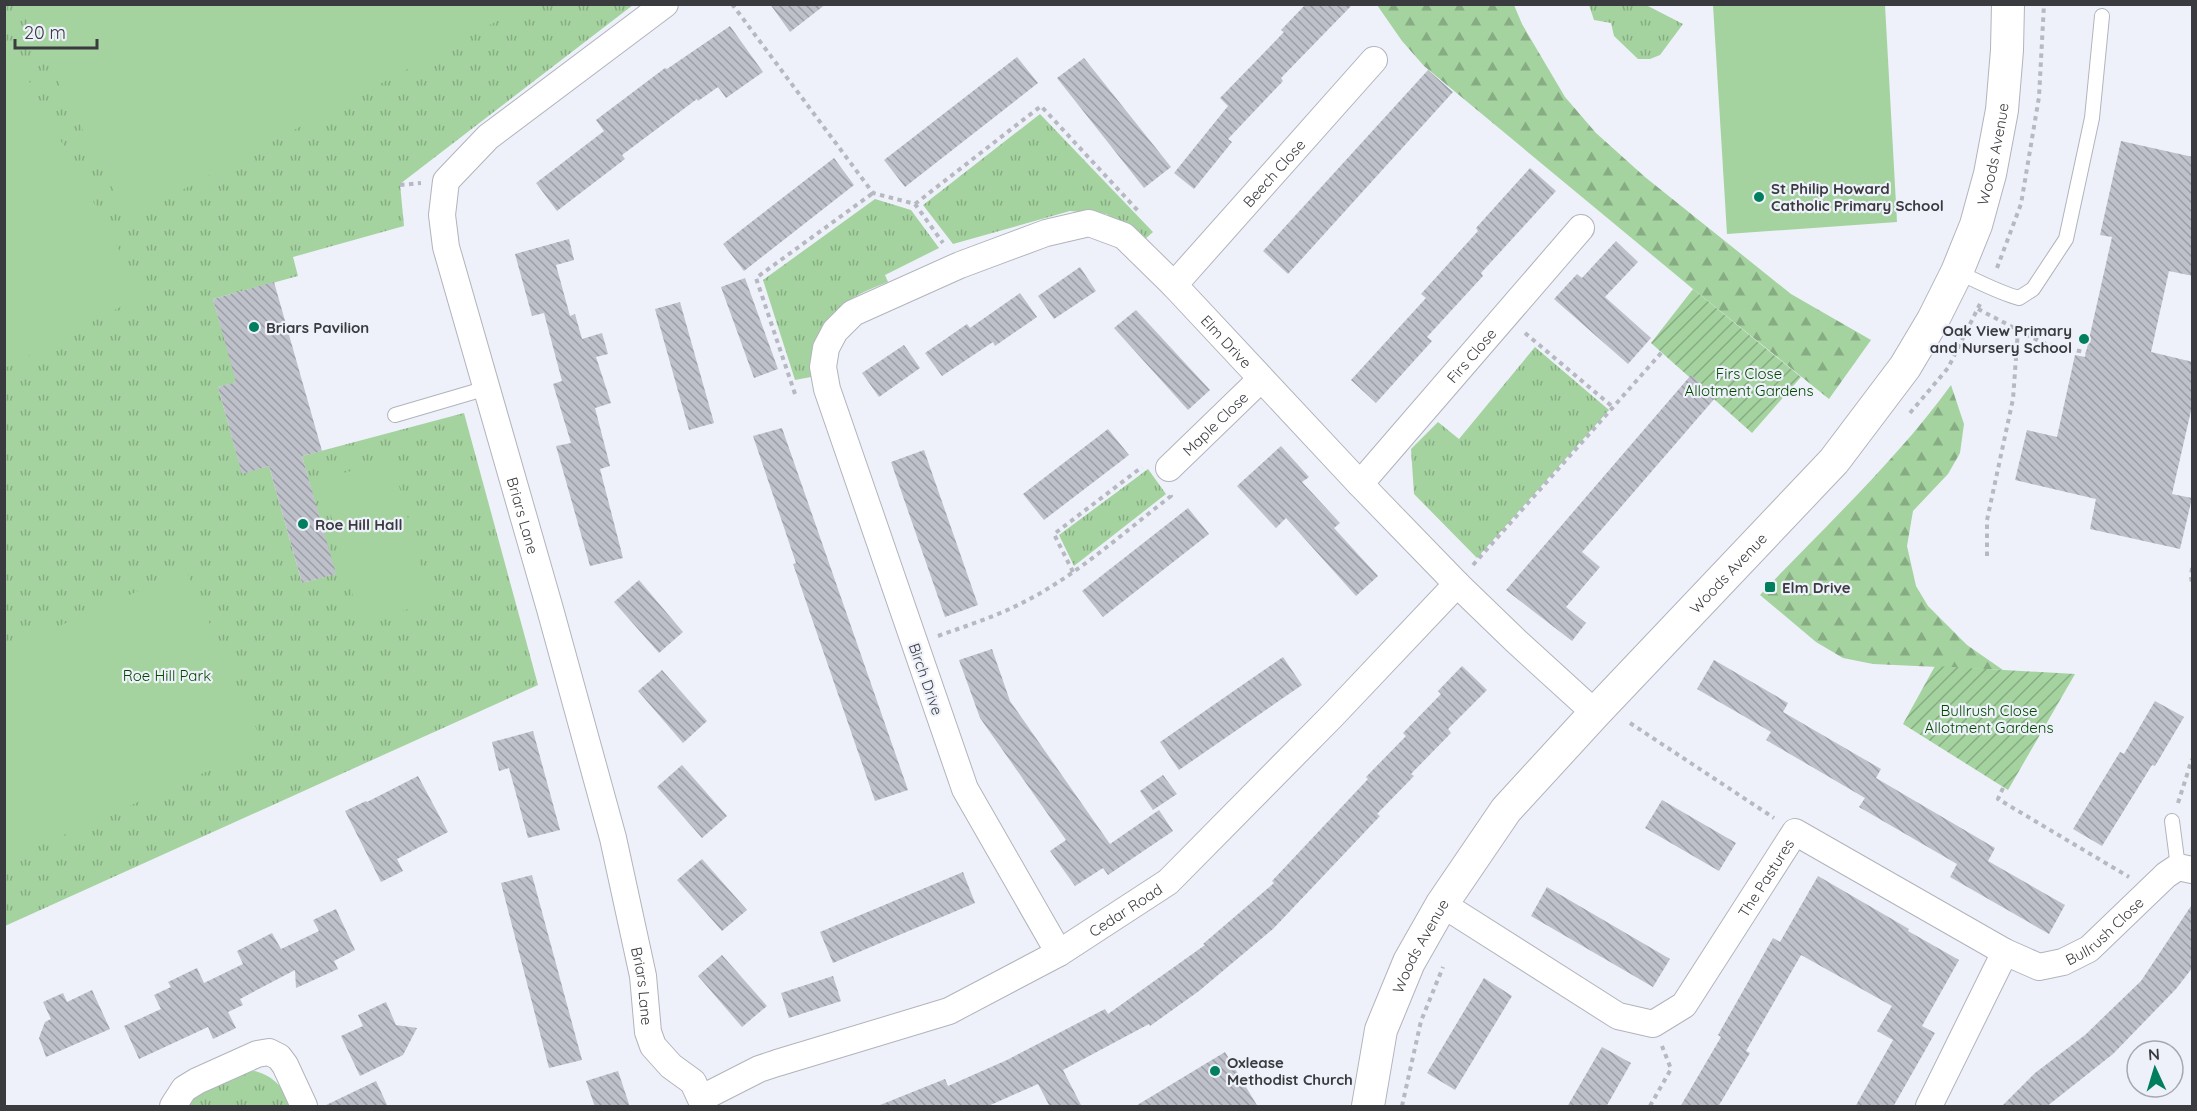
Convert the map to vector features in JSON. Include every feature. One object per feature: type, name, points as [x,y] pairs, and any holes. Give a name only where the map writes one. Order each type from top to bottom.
[{"type":"street","name":"Briars Lane","points":[[665,4],[488,137],[446,181],[442,215],[446,247],[613,838],[643,976],[648,1032],[653,1046],[671,1066],[693,1082],[703,1102]]},
{"type":"street","name":"Woods Avenue","points":[[1368,1107],[1381,1029],[1410,962],[1443,904],[1506,810],[1834,461],[1905,367],[1933,320],[1957,272],[1976,225],[1990,174],[2002,110],[2008,4]]},
{"type":"street","name":"Beech Close","points":[[1174,285],[1374,60]]},
{"type":"street","name":"Elm Drive","points":[[827,389],[824,367],[826,348],[835,332],[853,313],[960,265],[1046,233],[1089,223],[1124,236],[1174,285],[1457,584],[1595,713]]},
{"type":"street","name":"Firs Close","points":[[1360,484],[1581,228]]},
{"type":"street","name":"Maple Close","points":[[1160,473],[1261,379]]},
{"type":"street","name":"Birch Drive","points":[[827,389],[965,789],[1059,953]]},
{"type":"street","name":"Cedar Road","points":[[703,1102],[759,1069],[949,1011],[1059,953],[1168,882],[1332,716],[1457,584]]},
{"type":"street","name":"The Pastures","points":[[1653,1024],[1684,1005],[1795,832],[2005,952]]},
{"type":"street","name":"Bullrush Close","points":[[2005,952],[2039,966],[2062,962],[2089,949],[2150,890],[2185,869]]},
{"type":"street","points":[[1443,904],[1618,1016],[1653,1024]]},
{"type":"street","points":[[1929,1107],[2005,952]]},
{"type":"street","points":[[173,1107],[184,1089],[197,1081],[257,1054],[269,1052],[285,1065],[304,1107]]},
{"type":"lane","points":[[1957,272],[2001,293],[2019,298],[2033,289],[2066,239],[2092,118],[2102,16]]},
{"type":"lane","points":[[395,415],[487,388]]},
{"type":"lane","points":[[2172,821],[2185,869]]},
{"type":"path","points":[[732,4],[873,193],[915,204],[960,265]]},
{"type":"path","points":[[915,204],[1041,106],[1146,220]]},
{"type":"path","points":[[795,394],[756,278],[873,193]]},
{"type":"path","points":[[1904,421],[1948,368],[1990,286]]},
{"type":"path","points":[[1978,309],[2043,343],[2093,354]]},
{"type":"path","points":[[1504,316],[1614,408]]},
{"type":"path","points":[[1987,556],[1987,520],[2013,399],[2018,330]]},
{"type":"path","points":[[1457,584],[1662,352]]},
{"type":"path","points":[[915,645],[1022,603],[1073,572],[1171,496],[1160,473],[1054,534],[1073,572]]},
{"type":"path","points":[[2193,568],[2191,576],[2193,584]]},
{"type":"path","points":[[1622,731],[1638,714]]},
{"type":"path","points":[[1630,723],[1795,832]]},
{"type":"path","points":[[2172,821],[2193,759]]},
{"type":"path","points":[[2003,788],[1998,799],[2150,890]]},
{"type":"path","points":[[1402,1107],[1421,1021],[1446,958]]},
{"type":"path","points":[[1650,1107],[1671,1069],[1653,1024]]},
{"type":"green space","name":"Roe Hill Park","points":[[4,5],[633,5],[400,184],[404,226],[293,257],[298,276],[213,299],[237,382],[218,387],[242,473],[269,466],[302,583],[335,574],[302,456],[464,413],[538,685],[5,926]]},
{"type":"green space","points":[[19,5],[527,5],[128,219]]},
{"type":"green space","points":[[1377,5],[1514,5],[1522,24],[1565,97],[1596,133],[1645,177],[1791,294],[1871,340],[1829,399],[1424,66],[1402,41]]},
{"type":"green space","points":[[1589,5],[1646,5],[1683,24],[1660,55],[1650,59],[1638,59],[1614,36],[1611,23],[1594,20]]},
{"type":"green space","points":[[1713,5],[1885,5],[1897,222],[1727,234]]},
{"type":"green space","points":[[13,51],[143,295],[5,368],[4,56]]},
{"type":"green space","points":[[1040,114],[1153,232],[1144,240],[1106,214],[1070,211],[953,244],[923,205]]},
{"type":"green space","points":[[875,199],[911,210],[939,248],[885,275],[888,282],[844,304],[828,321],[816,344],[811,377],[795,380],[763,280]]},
{"type":"green space","name":"Firs Close Allotment Gardens","points":[[1693,289],[1801,377],[1752,433],[1651,343]]},
{"type":"green space","points":[[1535,347],[1609,410],[1477,558],[1414,494],[1411,449],[1438,422],[1459,439]]},
{"type":"green space","points":[[1951,385],[1964,424],[1960,453],[1948,474],[1913,511],[1907,546],[1916,586],[1928,606],[1967,645],[2003,670],[1873,664],[1843,658],[1816,642],[1760,595],[1884,466]]},
{"type":"green space","points":[[392,460],[431,603],[360,622],[321,479]]},
{"type":"green space","points":[[1148,469],[1166,494],[1074,566],[1059,535]]},
{"type":"green space","points":[[186,570],[264,746],[5,861],[5,650]]},
{"type":"green space","name":"Bullrush Close Allotment Gardens","points":[[1935,666],[2075,674],[2008,790],[1903,724]]},
{"type":"green space","points":[[255,1071],[274,1080],[294,1106],[185,1106],[195,1094],[243,1072]]},
{"type":"building","points":[[770,4],[826,4],[790,32]]},
{"type":"building","points":[[1306,4],[1353,4],[1281,78],[1283,81],[1228,139],[1232,142],[1194,189],[1174,173],[1228,106],[1220,98],[1284,32],[1281,30]]},
{"type":"building","points":[[730,26],[763,72],[726,98],[718,87],[698,101],[697,99],[622,155],[625,159],[557,211],[536,183],[604,131],[596,120],[665,68],[667,69]]},
{"type":"building","points":[[1017,57],[1038,83],[905,187],[884,160]]},
{"type":"building","points":[[1084,58],[1171,167],[1144,188],[1057,78]]},
{"type":"building","points":[[1428,70],[1453,92],[1288,274],[1263,251]]},
{"type":"building","points":[[2121,141],[2193,157],[2193,276],[2169,271],[2151,352],[2193,362],[2193,402],[2172,494],[2192,498],[2180,549],[2090,529],[2096,499],[2015,480],[2027,430],[2057,437],[2075,355],[2085,357],[2112,237],[2100,235]]},
{"type":"building","points":[[834,158],[854,185],[744,271],[723,244]]},
{"type":"building","points":[[1530,168],[1556,191],[1481,273],[1483,276],[1427,337],[1432,341],[1376,403],[1351,380],[1426,298],[1421,294],[1478,231],[1476,228]]},
{"type":"building","points":[[569,239],[574,260],[556,265],[570,316],[575,314],[582,339],[602,333],[608,354],[596,357],[611,403],[595,408],[610,466],[600,469],[623,558],[590,566],[556,446],[571,443],[553,384],[562,381],[544,313],[532,316],[515,254]]},
{"type":"building","points":[[1616,241],[1638,262],[1605,297],[1651,338],[1628,364],[1554,299],[1577,274],[1582,278]]},
{"type":"building","points":[[1080,267],[1096,291],[1054,319],[1038,296]]},
{"type":"building","points":[[745,278],[778,369],[754,378],[721,287]]},
{"type":"building","name":"Roe Hill Hall","points":[[274,282],[322,451],[302,456],[336,574],[302,583],[269,466],[242,474],[218,387],[236,382],[213,299]]},
{"type":"building","points":[[1020,293],[1037,317],[995,346],[993,342],[942,376],[925,353],[967,324],[970,328]]},
{"type":"building","points":[[680,302],[714,423],[689,430],[655,309]]},
{"type":"building","points":[[1136,310],[1210,390],[1188,410],[1114,328]]},
{"type":"building","points":[[904,345],[920,368],[879,397],[862,373]]},
{"type":"building","points":[[1691,375],[1716,397],[1582,552],[1600,567],[1566,607],[1586,623],[1572,641],[1506,590]]},
{"type":"building","points":[[782,428],[908,790],[875,801],[793,564],[796,563],[753,436]]},
{"type":"building","points":[[1108,429],[1129,455],[1044,520],[1023,494]]},
{"type":"building","points":[[1281,446],[1309,477],[1302,482],[1340,523],[1334,528],[1378,576],[1356,596],[1286,518],[1276,528],[1237,486]]},
{"type":"building","points":[[924,450],[978,605],[945,617],[891,462]]},
{"type":"building","points":[[1188,508],[1209,534],[1103,617],[1082,591]]},
{"type":"building","points":[[639,580],[683,632],[659,653],[614,602]]},
{"type":"building","points":[[992,649],[1010,701],[1110,844],[1159,810],[1173,831],[1108,875],[1103,868],[1075,886],[1050,851],[1066,840],[980,718],[959,660]]},
{"type":"building","points":[[1283,657],[1302,685],[1179,770],[1160,742]]},
{"type":"building","points":[[1714,660],[1788,703],[1783,712],[1881,769],[1876,778],[1995,848],[1988,861],[2065,905],[2049,934],[1950,877],[1957,864],[1859,807],[1865,798],[1766,740],[1771,732],[1697,689]]},
{"type":"building","points":[[1462,666],[1487,690],[1448,729],[1451,733],[1411,774],[1414,776],[1377,814],[1380,816],[1273,929],[1199,991],[1150,1026],[1149,1024],[1063,1070],[1082,1107],[1050,1107],[1038,1084],[986,1107],[880,1107],[880,1105],[945,1079],[948,1086],[1007,1060],[1105,1009],[1108,1014],[1205,945],[1203,944],[1274,883],[1272,881],[1406,736],[1403,733],[1441,694],[1438,691]]},
{"type":"building","points":[[662,670],[707,721],[683,743],[638,691]]},
{"type":"building","points":[[2155,701],[2184,717],[2155,766],[2152,765],[2102,846],[2073,829],[2120,752],[2124,754]]},
{"type":"building","points":[[533,731],[560,830],[528,838],[509,768],[499,771],[492,742]]},
{"type":"building","points":[[682,765],[727,816],[702,838],[657,787]]},
{"type":"building","points":[[1163,775],[1177,794],[1153,810],[1140,791]]},
{"type":"building","points":[[418,776],[448,832],[397,859],[403,871],[381,882],[345,811]]},
{"type":"building","points":[[1662,800],[1736,843],[1719,871],[1645,828]]},
{"type":"building","points":[[702,859],[747,910],[722,931],[677,880]]},
{"type":"building","points":[[963,872],[975,903],[833,963],[820,932]]},
{"type":"building","points":[[532,875],[582,1060],[549,1068],[501,883]]},
{"type":"building","points":[[1818,876],[1959,960],[1922,1026],[1935,1033],[1893,1107],[1855,1107],[1893,1040],[1877,1031],[1892,1006],[1801,955],[1746,1051],[1750,1053],[1718,1107],[1680,1107],[1721,1037],[1718,1035],[1773,938],[1780,942]]},
{"type":"building","points":[[1547,887],[1670,959],[1653,987],[1531,916]]},
{"type":"building","points":[[2193,903],[2193,967],[2176,989],[2125,1039],[2113,1054],[2046,1107],[2001,1107],[2035,1073],[2085,1035],[2141,981]]},
{"type":"building","points":[[336,909],[355,950],[334,961],[338,969],[296,988],[295,970],[240,999],[243,1005],[228,1012],[236,1028],[213,1039],[208,1027],[139,1059],[124,1026],[161,1009],[154,995],[171,987],[168,982],[197,968],[204,983],[243,964],[237,951],[272,933],[281,949],[319,931],[313,920]]},
{"type":"building","points":[[722,955],[767,1006],[742,1027],[698,976]]},
{"type":"building","points":[[833,976],[841,1001],[789,1018],[781,993]]},
{"type":"building","points":[[1484,978],[1512,996],[1455,1090],[1427,1073]]},
{"type":"building","points":[[92,990],[110,1029],[46,1057],[39,1038],[45,1022],[51,1019],[43,1002],[63,993],[67,1002]]},
{"type":"building","points":[[386,1002],[396,1025],[417,1028],[403,1055],[360,1076],[341,1036],[363,1026],[358,1015]]},
{"type":"building","points":[[1602,1047],[1631,1063],[1606,1107],[1567,1107]]},
{"type":"building","name":"Oxlease Methodist Church","points":[[1225,1052],[1258,1107],[1134,1107]]},
{"type":"building","points":[[618,1071],[630,1107],[595,1107],[586,1081]]},
{"type":"building","points":[[376,1081],[388,1107],[322,1107]]},
{"type":"place","name":"St Philip Howard Catholic Primary School","points":[[1759,197]]},
{"type":"place","name":"Briars Pavilion","points":[[254,327]]},
{"type":"place","name":"Oak View Primary and Nursery School","points":[[2084,339]]},
{"type":"place","name":"Roe Hill Hall","points":[[303,524]]},
{"type":"place","name":"Elm Drive","points":[[1770,587]]},
{"type":"place","name":"Oxlease Methodist Church","points":[[1215,1071]]}]
